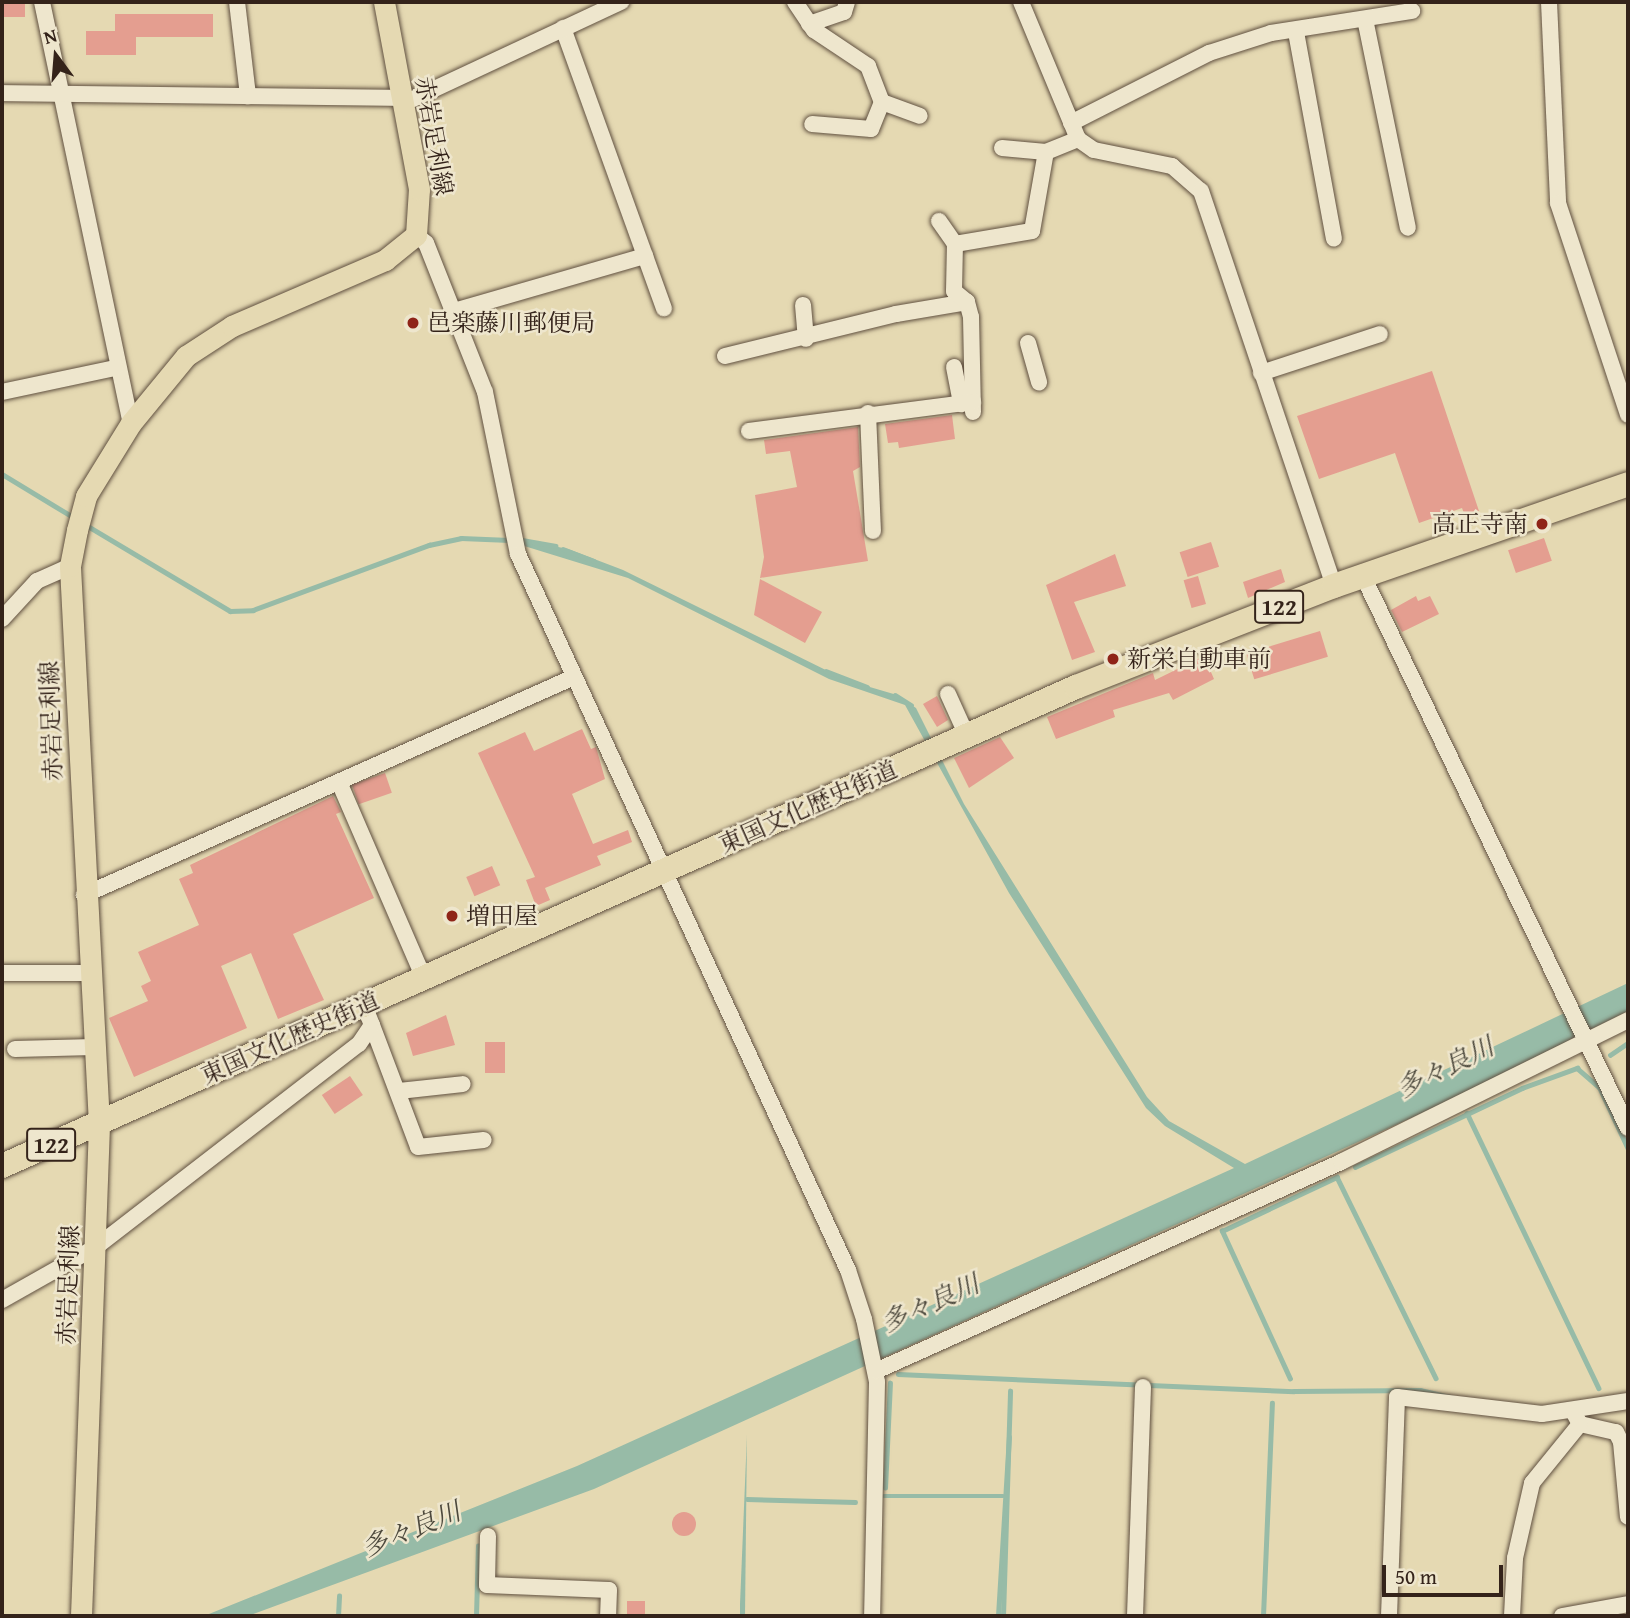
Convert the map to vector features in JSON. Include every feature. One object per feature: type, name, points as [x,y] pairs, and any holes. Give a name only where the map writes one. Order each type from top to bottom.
[{"type":"highway","name":"東国文化歴史街道","points":[[2,1166],[368,1015],[424,978],[1108,674],[1334,586],[1628,484]]},
{"type":"main road","name":"赤岩足利線","points":[[81,1616],[99,1124],[84,895],[70,566],[86,496],[131,423],[205,341],[385,260],[416,235],[419,189],[384,2]]},
{"type":"street","points":[[41,2],[116,368],[131,423]]},
{"type":"street","points":[[237,2],[248,96]]},
{"type":"street","points":[[2,93],[401,101],[621,2]]},
{"type":"street","points":[[795,2],[810,24],[869,66],[882,102],[871,130],[812,124]]},
{"type":"street","points":[[810,24],[844,12],[847,2]]},
{"type":"street","points":[[1021,2],[1078,139],[1094,150],[1172,166],[1191,178],[1201,191],[1334,586]]},
{"type":"street","points":[[1549,2],[1558,203],[1628,415]]},
{"type":"street","points":[[1071,123],[1209,53],[1271,33],[1296,32],[1412,11]]},
{"type":"street","points":[[1364,19],[1408,228]]},
{"type":"street","points":[[563,28],[664,308]]},
{"type":"street","points":[[1296,32],[1334,239]]},
{"type":"street","points":[[882,102],[920,116]]},
{"type":"street","points":[[1002,148],[1046,152],[1078,139]]},
{"type":"street","points":[[955,244],[1032,231],[1046,152]]},
{"type":"street","points":[[939,221],[955,244],[954,291],[967,302],[969,406]]},
{"type":"street","points":[[416,235],[426,243],[485,392],[508,528],[573,677],[848,1270],[864,1320],[875,1369],[872,1616]]},
{"type":"street","points":[[454,311],[645,256]]},
{"type":"street","points":[[725,356],[806,339],[896,314],[967,302]]},
{"type":"street","points":[[803,305],[806,339]]},
{"type":"street","points":[[1261,373],[1380,334]]},
{"type":"street","points":[[1028,343],[1039,382]]},
{"type":"street","points":[[954,367],[969,406]]},
{"type":"street","points":[[2,392],[116,368]]},
{"type":"street","points":[[750,430],[868,413],[969,406]]},
{"type":"street","points":[[868,413],[873,531]]},
{"type":"street","points":[[2,619],[37,581],[70,566]]},
{"type":"street","points":[[1363,576],[1628,1128]]},
{"type":"street","points":[[84,895],[573,677]]},
{"type":"street","points":[[948,694],[967,736]]},
{"type":"street","points":[[339,782],[424,978]]},
{"type":"street","points":[[2,973],[89,973]]},
{"type":"street","points":[[368,1015],[418,1147],[484,1140]]},
{"type":"street","points":[[2,1300],[96,1247],[359,1044],[368,1015]]},
{"type":"street","points":[[875,1369],[1341,1162],[1628,1020]]},
{"type":"street","points":[[15,1049],[94,1048]]},
{"type":"street","points":[[399,1091],[463,1084]]},
{"type":"street","points":[[1135,1616],[1143,1387]]},
{"type":"street","points":[[1389,1616],[1397,1397],[1473,1410],[1577,1419],[1616,1432],[1622,1442],[1628,1517]]},
{"type":"street","points":[[1512,1616],[1515,1558],[1532,1483],[1577,1419],[1628,1401]]},
{"type":"street","points":[[488,1536],[487,1585],[609,1590],[608,1616]]},
{"type":"street","points":[[1562,1616],[1628,1604]]},
{"type":"shaded area","points":[[519,539],[568,549],[623,570],[846,680],[897,695],[916,708],[964,804],[1147,1097],[1169,1121],[1245,1164],[1628,983],[1628,1011],[1444,1103],[594,1489],[248,1616],[204,1616],[577,1466],[1234,1168],[1165,1126],[1146,1108],[1009,893],[905,705],[829,679],[628,578],[521,545]]},
{"type":"shaded area","points":[[747,1435],[745,1616],[740,1616],[740,1604]]},
{"type":"building","points":[[2,2],[25,2],[25,17],[2,17]]},
{"type":"building","points":[[115,14],[213,14],[213,37],[136,37],[136,55],[86,55],[86,31],[115,31]]},
{"type":"building","points":[[1432,371],[1479,511],[1465,516],[1462,508],[1419,523],[1395,453],[1319,479],[1297,416]]},
{"type":"building","points":[[952,415],[955,439],[899,448],[898,442],[888,443],[885,424]]},
{"type":"building","points":[[858,427],[860,467],[853,471],[868,561],[760,578],[764,557],[755,495],[797,487],[790,451],[766,454],[764,440]]},
{"type":"building","points":[[1544,538],[1552,561],[1516,573],[1508,550]]},
{"type":"building","points":[[1211,542],[1219,567],[1188,577],[1180,552]]},
{"type":"building","points":[[1115,554],[1126,586],[1074,602],[1095,652],[1072,660],[1046,585]]},
{"type":"building","points":[[1281,569],[1285,582],[1248,598],[1243,582]]},
{"type":"building","points":[[1198,576],[1206,604],[1192,608],[1184,580]]},
{"type":"building","points":[[760,579],[822,612],[805,643],[754,615]]},
{"type":"building","points":[[1416,596],[1418,601],[1430,596],[1439,614],[1402,632],[1391,610]]},
{"type":"building","points":[[1320,631],[1328,657],[1254,679],[1246,654]]},
{"type":"building","points":[[1204,656],[1214,679],[1173,700],[1169,693],[1113,710],[1115,717],[1056,739],[1047,717],[1153,673],[1155,680]]},
{"type":"building","points":[[937,696],[948,720],[937,727],[923,704]]},
{"type":"building","points":[[582,729],[591,749],[596,747],[605,779],[572,794],[593,844],[628,830],[632,842],[597,856],[601,865],[545,888],[550,900],[536,906],[526,880],[535,877],[478,753],[525,732],[534,751]]},
{"type":"building","points":[[1000,737],[1014,758],[969,788],[954,758]]},
{"type":"building","points":[[385,773],[392,793],[359,804],[352,784]]},
{"type":"building","points":[[333,796],[341,812],[336,814],[374,898],[293,934],[324,1000],[278,1019],[251,953],[221,966],[247,1028],[134,1077],[109,1018],[148,1001],[141,986],[151,981],[138,952],[199,925],[179,879],[193,873],[190,865]]},
{"type":"building","points":[[492,866],[500,885],[474,896],[466,877]]},
{"type":"building","points":[[446,1015],[455,1045],[413,1056],[406,1033]]},
{"type":"building","points":[[485,1042],[505,1042],[505,1073],[485,1073]]},
{"type":"building","points":[[350,1076],[363,1095],[335,1114],[322,1095]]},
{"type":"building","points":[[684,1512],[695,1519],[696,1524],[689,1535],[684,1536],[673,1529],[672,1524],[679,1513]]},
{"type":"building","points":[[627,1601],[645,1601],[645,1616],[627,1616]]},
{"type":"waterway","points":[[2,474],[73,517]]},
{"type":"waterway","points":[[86,525],[230,611],[253,610],[429,545],[461,538],[510,540]]},
{"type":"waterway","points":[[522,540],[555,546]]},
{"type":"waterway","points":[[563,549],[594,561]]},
{"type":"waterway","points":[[826,671],[867,687]]},
{"type":"waterway","points":[[895,695],[911,705]]},
{"type":"waterway","points":[[1610,1055],[1628,1043]]},
{"type":"waterway","points":[[1355,1167],[1522,1088],[1577,1068],[1600,1088],[1628,1148]]},
{"type":"waterway","points":[[1467,1113],[1599,1388]]},
{"type":"waterway","points":[[1290,1379],[1222,1231],[1337,1177],[1436,1378]]},
{"type":"waterway","points":[[898,1374],[1294,1391],[1420,1390],[1455,1398]]},
{"type":"waterway","points":[[885,1488],[890,1383]]},
{"type":"waterway","points":[[1003,1616],[1010,1391]]},
{"type":"waterway","points":[[1263,1616],[1272,1403]]},
{"type":"waterway","points":[[998,1616],[1009,1437]]},
{"type":"waterway","points":[[884,1496],[1003,1496]]},
{"type":"waterway","points":[[747,1499],[855,1502]]},
{"type":"waterway","points":[[476,1616],[478,1546]]},
{"type":"waterway","points":[[338,1616],[339,1596]]},
{"type":"place","name":"邑楽藤川郵便局","points":[[413,323]]},
{"type":"place","name":"高正寺南","points":[[1542,524]]},
{"type":"place","name":"新栄自動車前","points":[[1113,659]]},
{"type":"place","name":"増田屋","points":[[452,916]]},
{"type":"water label","name":"多々良川","points":[[1445,1067]]},
{"type":"water label","name":"多々良川","points":[[930,1303]]},
{"type":"water label","name":"多々良川","points":[[411,1529]]}]
